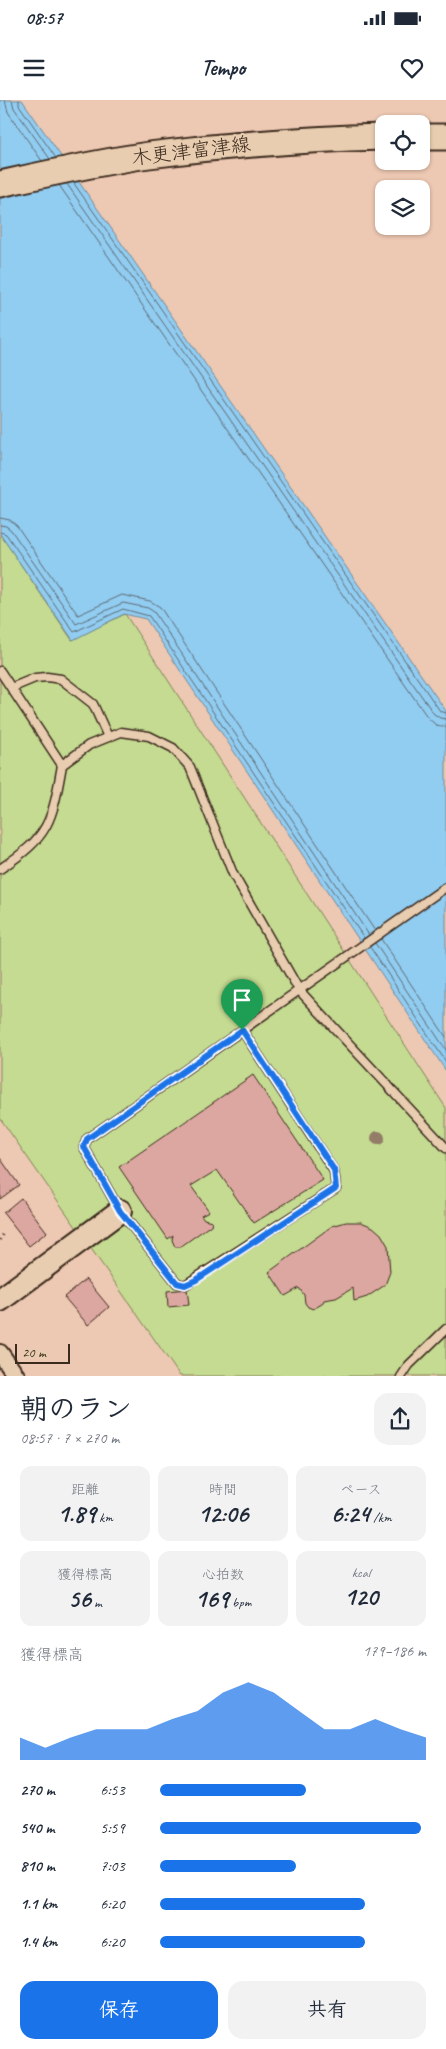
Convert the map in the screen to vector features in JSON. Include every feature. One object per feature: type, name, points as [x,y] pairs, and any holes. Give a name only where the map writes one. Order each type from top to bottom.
[{"type":"main road","points":[[430,137],[446,136]]},
{"type":"main road","name":"木更津富津線","points":[[0,184],[100,163],[250,144],[375,138]]},
{"type":"street","points":[[0,1300],[120,1211]]},
{"type":"street","points":[[0,1352],[17,1376]]},
{"type":"lane","points":[[0,671],[62,765]]},
{"type":"lane","points":[[11,688],[35,678],[61,679],[93,704],[108,738]]},
{"type":"lane","points":[[0,869],[32,845],[48,826],[62,765],[89,745],[121,732],[148,736],[173,748],[190,767],[233,874],[299,990],[446,1148]]},
{"type":"lane","points":[[242,1030],[334,1170],[336,1188],[196,1280],[185,1285],[177,1283],[120,1211],[84,1147],[87,1139],[352,952],[446,887]]},
{"type":"lane","points":[[401,1376],[409,1365],[446,1329]]},
{"type":"path","points":[[0,1240],[4,1233]]},
{"type":"green space","points":[[0,534],[72,640],[125,614],[446,1108],[446,1376],[180,1376],[0,1118]]},
{"type":"water","points":[[0,100],[22,100],[446,711],[446,1071],[146,619],[124,614],[73,640],[0,534]]},
{"type":"building","points":[[253,1075],[323,1180],[254,1223],[217,1170],[191,1186],[209,1211],[201,1215],[204,1219],[212,1221],[211,1225],[180,1247],[175,1247],[172,1240],[173,1235],[168,1239],[119,1167]]},
{"type":"building","points":[[0,1158],[19,1185],[0,1199]]},
{"type":"building","points":[[21,1198],[47,1232],[29,1246],[3,1213]]},
{"type":"building","points":[[346,1222],[361,1222],[373,1227],[381,1234],[388,1246],[390,1272],[385,1285],[367,1297],[354,1301],[353,1288],[336,1298],[324,1300],[322,1304],[313,1309],[305,1303],[304,1295],[299,1288],[285,1296],[269,1272],[332,1226]]},
{"type":"building","points":[[86,1279],[109,1307],[88,1325],[64,1297]]},
{"type":"building","points":[[187,1289],[189,1305],[168,1307],[167,1291]]},
{"type":"route","points":[[242,1030],[334,1170],[336,1188],[196,1280],[185,1285],[177,1283],[120,1211],[84,1147],[87,1139],[242,1030]]}]
